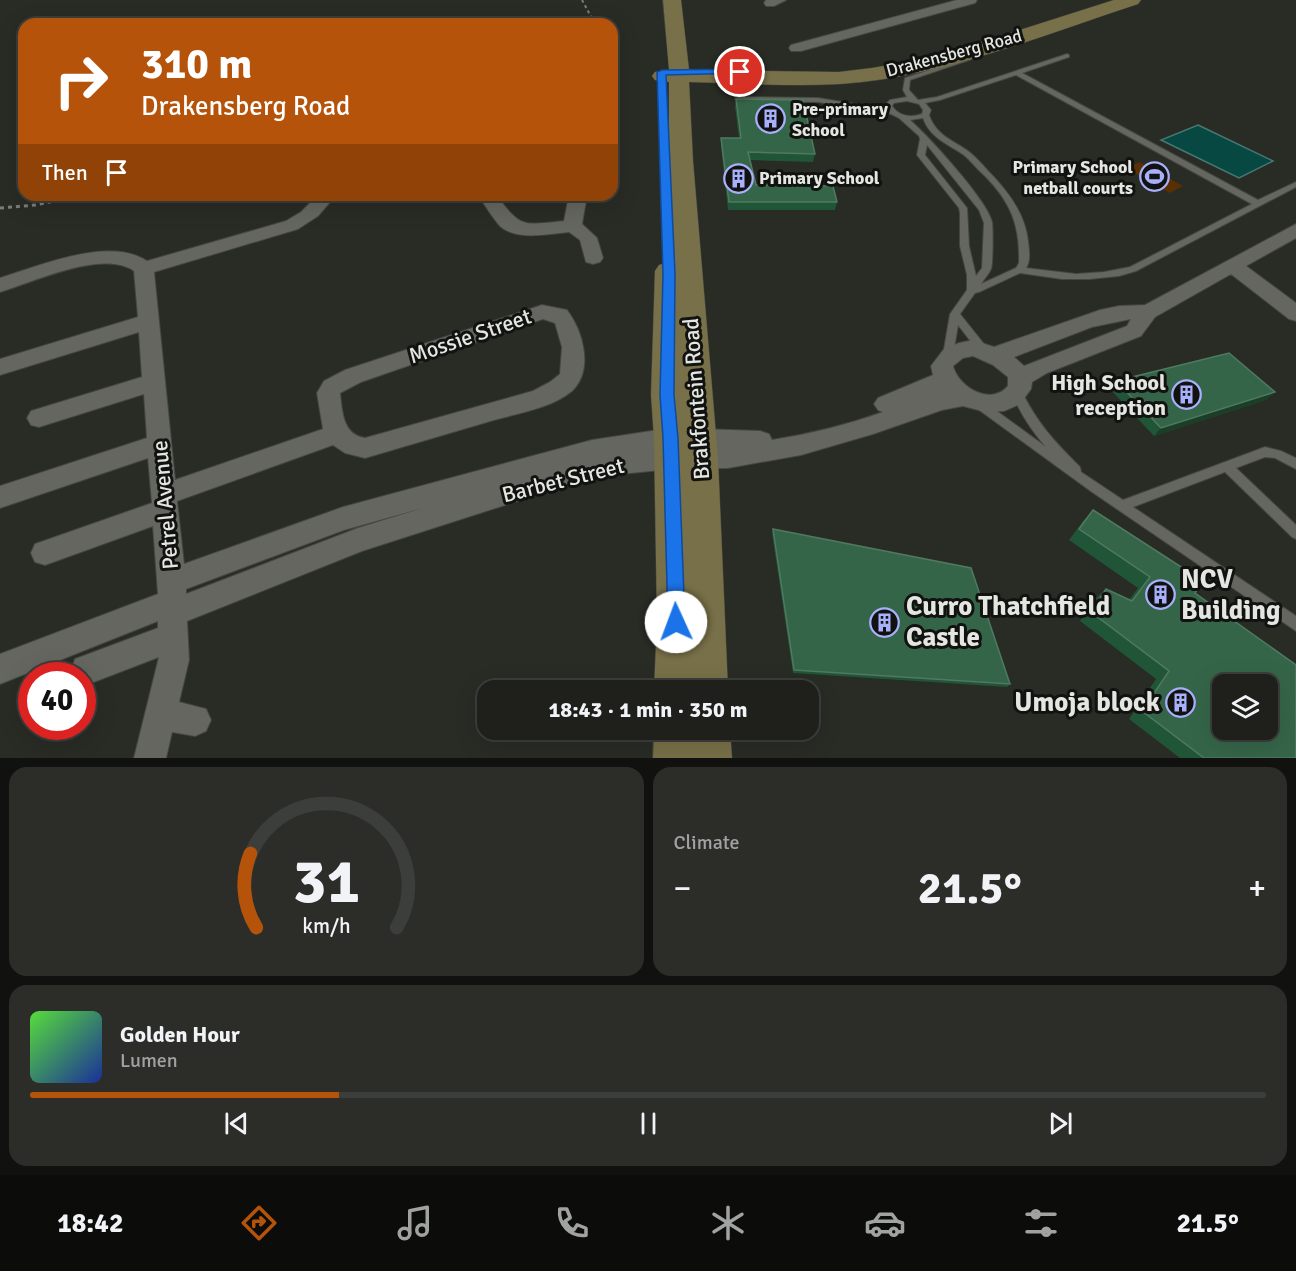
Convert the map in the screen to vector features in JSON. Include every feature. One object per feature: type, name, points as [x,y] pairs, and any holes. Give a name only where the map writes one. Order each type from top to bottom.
[{"type":"street","name":"Brakfontein Road","points":[[661,0],[679,113],[686,449],[705,680]]},
{"type":"street","name":"Brakfontein Road","points":[[672,0],[667,395],[686,449],[676,622],[676,680]]},
{"type":"street","points":[[796,48],[971,0]]},
{"type":"street","name":"Drakensberg Road","points":[[671,74],[837,70],[907,61],[1114,0]]},
{"type":"street","name":"Drakensberg Road","points":[[671,74],[828,78],[872,75],[938,62],[1132,0]]},
{"type":"street","points":[[679,113],[684,95],[698,84],[709,80],[740,76]]},
{"type":"street","points":[[0,285],[99,257],[137,263],[292,225],[304,220],[322,201]]},
{"type":"street","points":[[491,201],[507,222],[518,228],[572,226],[589,236],[592,242],[593,258]]},
{"type":"street","points":[[572,226],[577,201]]},
{"type":"street","points":[[1148,312],[1118,313],[1100,317],[1033,344],[990,352],[963,349],[947,367],[971,399],[1001,403],[1011,399],[1018,386],[1039,367],[1134,331],[1148,312],[1296,230]]},
{"type":"street","name":"Petrel Avenue","points":[[137,263],[150,325],[172,605],[174,660],[150,758]]},
{"type":"street","points":[[1233,266],[1296,314]]},
{"type":"street","name":"Mossie Street","points":[[542,312],[560,315],[570,329],[572,373],[567,382],[539,398],[365,448],[341,441],[337,434],[328,393],[340,382],[542,312]]},
{"type":"street","points":[[43,361],[150,325]]},
{"type":"street","points":[[0,367],[150,325]]},
{"type":"street","points":[[990,352],[1011,365],[1018,386]]},
{"type":"street","name":"Barbet Street","points":[[172,605],[330,537],[358,540],[561,476],[686,449],[774,439],[856,415],[947,367]]},
{"type":"street","points":[[39,418],[154,382]]},
{"type":"street","name":"Barbet Street","points":[[686,449],[728,458],[801,445],[873,425],[940,401],[971,399]]},
{"type":"street","points":[[45,553],[164,502],[337,434]]},
{"type":"street","points":[[0,488],[160,440]]},
{"type":"street","points":[[0,497],[160,440]]},
{"type":"street","points":[[0,655],[172,605]]},
{"type":"street","points":[[0,669],[172,605]]},
{"type":"street","points":[[96,662],[172,605]]},
{"type":"street","points":[[162,715],[195,720]]},
{"type":"street","points":[[676,740],[676,758]]},
{"type":"street","points":[[708,740],[709,758]]},
{"type":"lane","points":[[970,294],[994,280],[1019,270],[1024,264],[1019,217],[1012,202],[974,160],[936,135],[927,124],[925,111],[905,84],[912,75],[972,58],[1022,36]]},
{"type":"lane","points":[[861,105],[889,104],[902,99],[916,101],[938,99],[1067,56]]},
{"type":"lane","points":[[1017,74],[1259,204]]},
{"type":"lane","points":[[738,99],[801,99],[861,105],[891,112],[902,117],[922,135],[972,195],[983,210],[988,224],[987,268],[955,314],[947,367]]},
{"type":"lane","points":[[902,117],[915,118],[938,99]]},
{"type":"lane","points":[[889,104],[891,112]]},
{"type":"lane","points":[[922,135],[924,139],[921,155],[963,208],[965,255],[974,280],[970,294]]},
{"type":"lane","points":[[1019,270],[1082,278],[1118,274],[1133,269],[1296,184]]},
{"type":"lane","points":[[955,314],[973,339],[990,352]]},
{"type":"lane","points":[[1018,386],[1024,411],[1035,428],[1085,479]]},
{"type":"lane","points":[[971,399],[1047,456],[1085,479],[1296,624]]},
{"type":"lane","points":[[1124,506],[1265,452],[1277,454],[1296,464]]},
{"type":"lane","points":[[1227,466],[1296,533]]},
{"type":"path","points":[[582,0],[592,18]]},
{"type":"path","points":[[0,208],[36,206],[56,201]]},
{"type":"shaded area","name":"Primary School netball courts","points":[[1139,162],[1183,186],[1170,193],[1126,168]]},
{"type":"water","points":[[1198,125],[1273,161],[1239,178],[1161,140]]},
{"type":"building","points":[[736,99],[803,100],[815,154],[748,152],[756,185],[833,186],[837,202],[729,202],[721,138],[741,138]]},
{"type":"building","name":"High School reception","points":[[1229,353],[1275,392],[1161,428],[1116,381]]},
{"type":"building","points":[[1093,510],[1203,581],[1195,593],[1296,665],[1296,758],[1204,758],[1142,711],[1169,671],[1091,612],[1106,589],[1132,601],[1150,577],[1079,529]]},
{"type":"building","name":"Curro Thatchfield Castle","points":[[773,529],[971,568],[1010,684],[794,670]]},
{"type":"place","name":"Pre-primary School","points":[[771,119]]},
{"type":"place","name":"Primary School netball courts","points":[[1154,177]]},
{"type":"place","name":"Primary School","points":[[738,178]]},
{"type":"place","name":"High School reception","points":[[1187,395]]},
{"type":"place","name":"NCV Building","points":[[1160,595]]},
{"type":"place","name":"Curro Thatchfield Castle","points":[[885,622]]},
{"type":"place","name":"Umoja block","points":[[1181,702]]},
{"type":"route","points":[[676,622],[671,438],[667,395],[669,274],[662,72],[740,72]]}]
